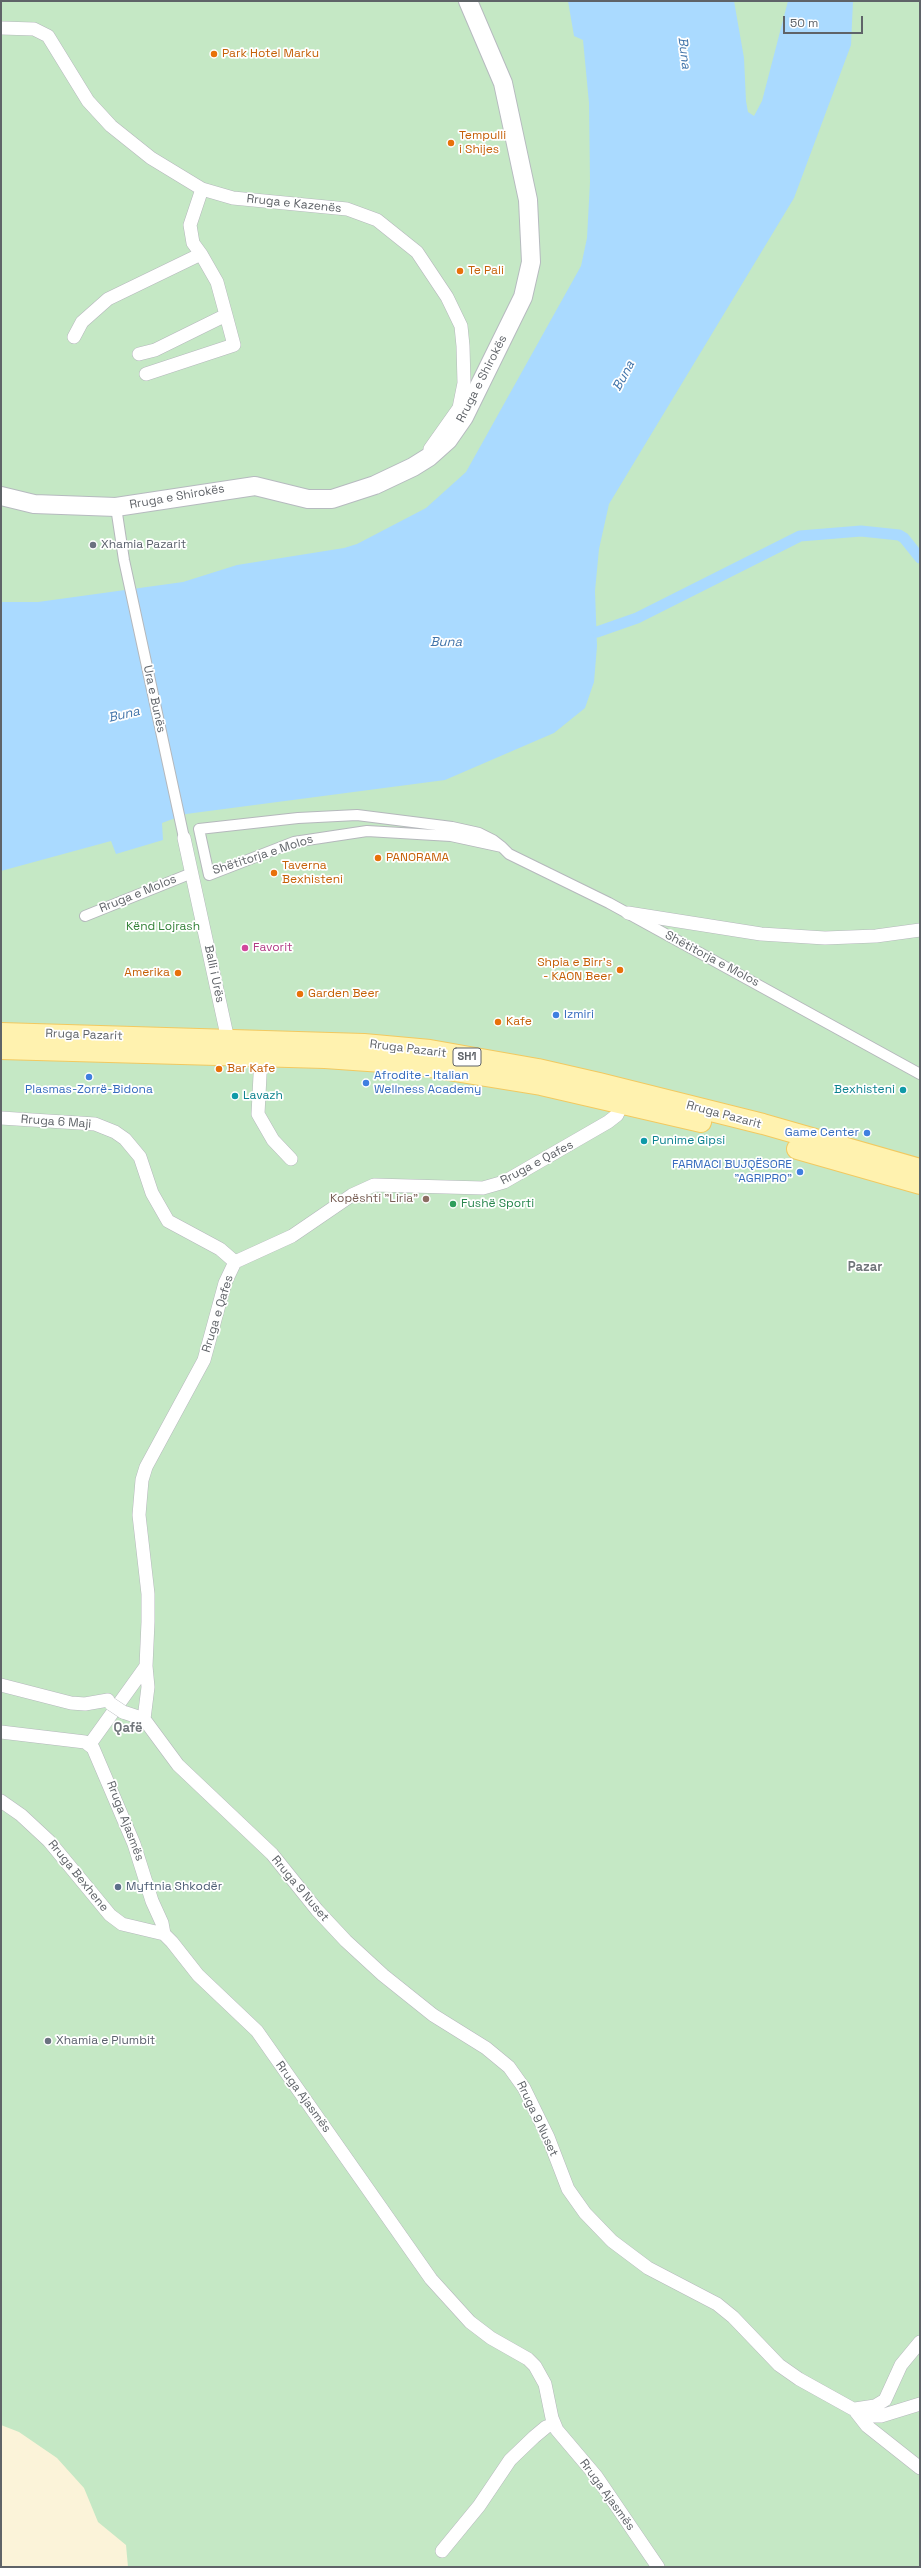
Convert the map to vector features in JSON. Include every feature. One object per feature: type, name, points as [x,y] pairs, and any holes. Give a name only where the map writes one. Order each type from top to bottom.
[{"type":"main road","name":"Rruga e Shirokës","points":[[1,496],[34,504],[116,507],[248,486],[268,488],[308,499],[332,499],[381,483],[429,457],[448,440],[464,417],[523,297],[529,275],[528,200],[508,105],[500,74],[468,1]]},
{"type":"main road","name":"Rruga Pazarit","points":[[1,1033],[364,1044],[430,1050],[538,1069],[755,1122],[920,1169]]},
{"type":"main road","name":"Rruga Pazarit","points":[[1,1049],[364,1059],[411,1064],[513,1080],[622,1104],[752,1136],[920,1184]]},
{"type":"street","name":"Rruga e Kazenës","points":[[1,28],[34,29],[48,36],[88,101],[111,126],[150,158],[202,189],[233,198],[347,209],[377,220],[417,252],[447,297],[460,326],[463,354],[464,383],[459,408],[431,445],[429,457]]},
{"type":"street","points":[[146,374],[234,346],[217,282],[193,243],[190,225],[202,189]]},
{"type":"street","points":[[74,337],[82,322],[108,299],[201,254]]},
{"type":"street","points":[[139,354],[155,350],[226,315]]},
{"type":"street","name":"Ura e Bunës","points":[[116,507],[124,560],[184,838]]},
{"type":"street","name":"Shëtitorja e Molos","points":[[502,847],[451,836],[367,831],[294,842],[210,875],[199,829],[298,818],[357,815],[466,830],[478,833],[502,847],[510,854],[628,913],[920,1074]]},
{"type":"street","name":"Balli i Urës","points":[[184,838],[228,1040]]},
{"type":"street","name":"Rruga e Molos","points":[[85,916],[192,873]]},
{"type":"street","points":[[628,913],[761,934],[825,938],[876,936],[920,930]]},
{"type":"street","points":[[261,1056],[258,1114],[273,1140],[291,1159]]},
{"type":"street","name":"Rruga e Qafes","points":[[144,1719],[148,1686],[146,1666],[148,1594],[139,1515],[142,1480],[146,1467],[204,1360],[225,1283],[235,1262],[292,1236],[352,1195],[374,1185],[382,1183],[477,1188],[504,1182],[608,1122],[617,1115],[622,1104]]},
{"type":"street","name":"Rruga 6 Maji","points":[[1,1118],[95,1124],[116,1132],[125,1139],[140,1157],[152,1193],[168,1221],[220,1249],[235,1262]]},
{"type":"street","points":[[1,1732],[90,1744],[146,1666]]},
{"type":"street","points":[[1,1685],[71,1703],[85,1704],[110,1702],[123,1712],[144,1719]]},
{"type":"street","name":"Rruga 9 Nuset","points":[[144,1719],[178,1765],[272,1854],[317,1910],[346,1941],[383,1975],[433,2015],[486,2048],[509,2067],[524,2088],[548,2137],[568,2189],[579,2206],[601,2230],[626,2253],[648,2268],[725,2310],[788,2372],[853,2409]]},
{"type":"street","name":"Rruga Ajasmës","points":[[90,1744],[98,1756],[128,1827],[152,1901],[162,1923],[164,1934],[198,1975],[257,2031],[431,2279],[470,2322],[491,2338],[528,2359],[534,2366],[545,2384],[554,2424],[563,2438],[596,2476],[658,2567]]},
{"type":"street","name":"Rruga Bexhene","points":[[1,1801],[21,1814],[50,1841],[110,1915],[122,1924],[164,1934]]},
{"type":"street","points":[[853,2409],[875,2406],[885,2400],[901,2364],[920,2342]]},
{"type":"street","points":[[853,2409],[867,2416],[881,2416],[920,2404]]},
{"type":"street","points":[[853,2409],[867,2426],[920,2468]]},
{"type":"street","points":[[442,2551],[479,2506],[510,2460],[546,2427],[554,2424]]},
{"type":"green space","name":"Kënd Lojrash","points":[[1,1],[920,1],[920,2567],[94,2567],[1,2490]]},
{"type":"sand","points":[[1,2425],[19,2432],[57,2458],[84,2488],[98,2522],[126,2545],[128,2567],[1,2567]]},
{"type":"water","name":"Buna","points":[[568,1],[734,1],[744,58],[746,101],[748,112],[754,116],[762,101],[788,1],[853,1],[851,45],[794,198],[609,504],[599,549],[595,591],[597,646],[594,682],[585,708],[554,733],[445,780],[186,814],[162,823],[163,840],[116,854],[111,841],[1,871],[1,602],[38,602],[183,582],[237,565],[344,548],[357,544],[426,508],[466,472],[581,266],[587,238],[590,182],[589,103],[583,40],[574,36]]},
{"type":"waterway","points":[[597,632],[637,618],[800,536],[861,531],[899,535],[904,538],[920,558]]},
{"type":"place","name":"Park Hotel Marku","points":[[214,54]]},
{"type":"place","name":"Tempulli i Shijes","points":[[451,143]]},
{"type":"place","name":"Te Pali","points":[[460,271]]},
{"type":"place","name":"Xhamia Pazarit","points":[[93,545]]},
{"type":"place","name":"PANORAMA","points":[[378,858]]},
{"type":"place","name":"Taverna Bexhisteni","points":[[274,873]]},
{"type":"place","name":"Favorit","points":[[245,948]]},
{"type":"place","name":"Shpia e Birr's - KAON Beer","points":[[620,970]]},
{"type":"place","name":"Amerika","points":[[178,973]]},
{"type":"place","name":"Garden Beer","points":[[300,994]]},
{"type":"place","name":"Izmiri","points":[[556,1015]]},
{"type":"place","name":"Kafe","points":[[498,1022]]},
{"type":"place","name":"Bar Kafe","points":[[219,1069]]},
{"type":"place","name":"Plasmas-Zorrë-Bidona","points":[[89,1077]]},
{"type":"place","name":"Afrodite - Italian Wellness Academy","points":[[366,1083]]},
{"type":"place","name":"Bexhisteni","points":[[903,1090]]},
{"type":"place","name":"Lavazh","points":[[235,1096]]},
{"type":"place","name":"Game Center","points":[[867,1133]]},
{"type":"place","name":"Punime Gipsi","points":[[644,1141]]},
{"type":"place","name":"FARMACI BUJQËSORE \"AGRIPRO\"","points":[[800,1172]]},
{"type":"place","name":"Kopështi \"Liria\"","points":[[426,1199]]},
{"type":"place","name":"Fushë Sporti","points":[[453,1204]]},
{"type":"place","name":"Myftnia Shkodër","points":[[118,1887]]},
{"type":"place","name":"Xhamia e Plumbit","points":[[48,2041]]},
{"type":"district","name":"Pazar","points":[[865,1267]]},
{"type":"district","name":"Qafë","points":[[128,1728]]}]
